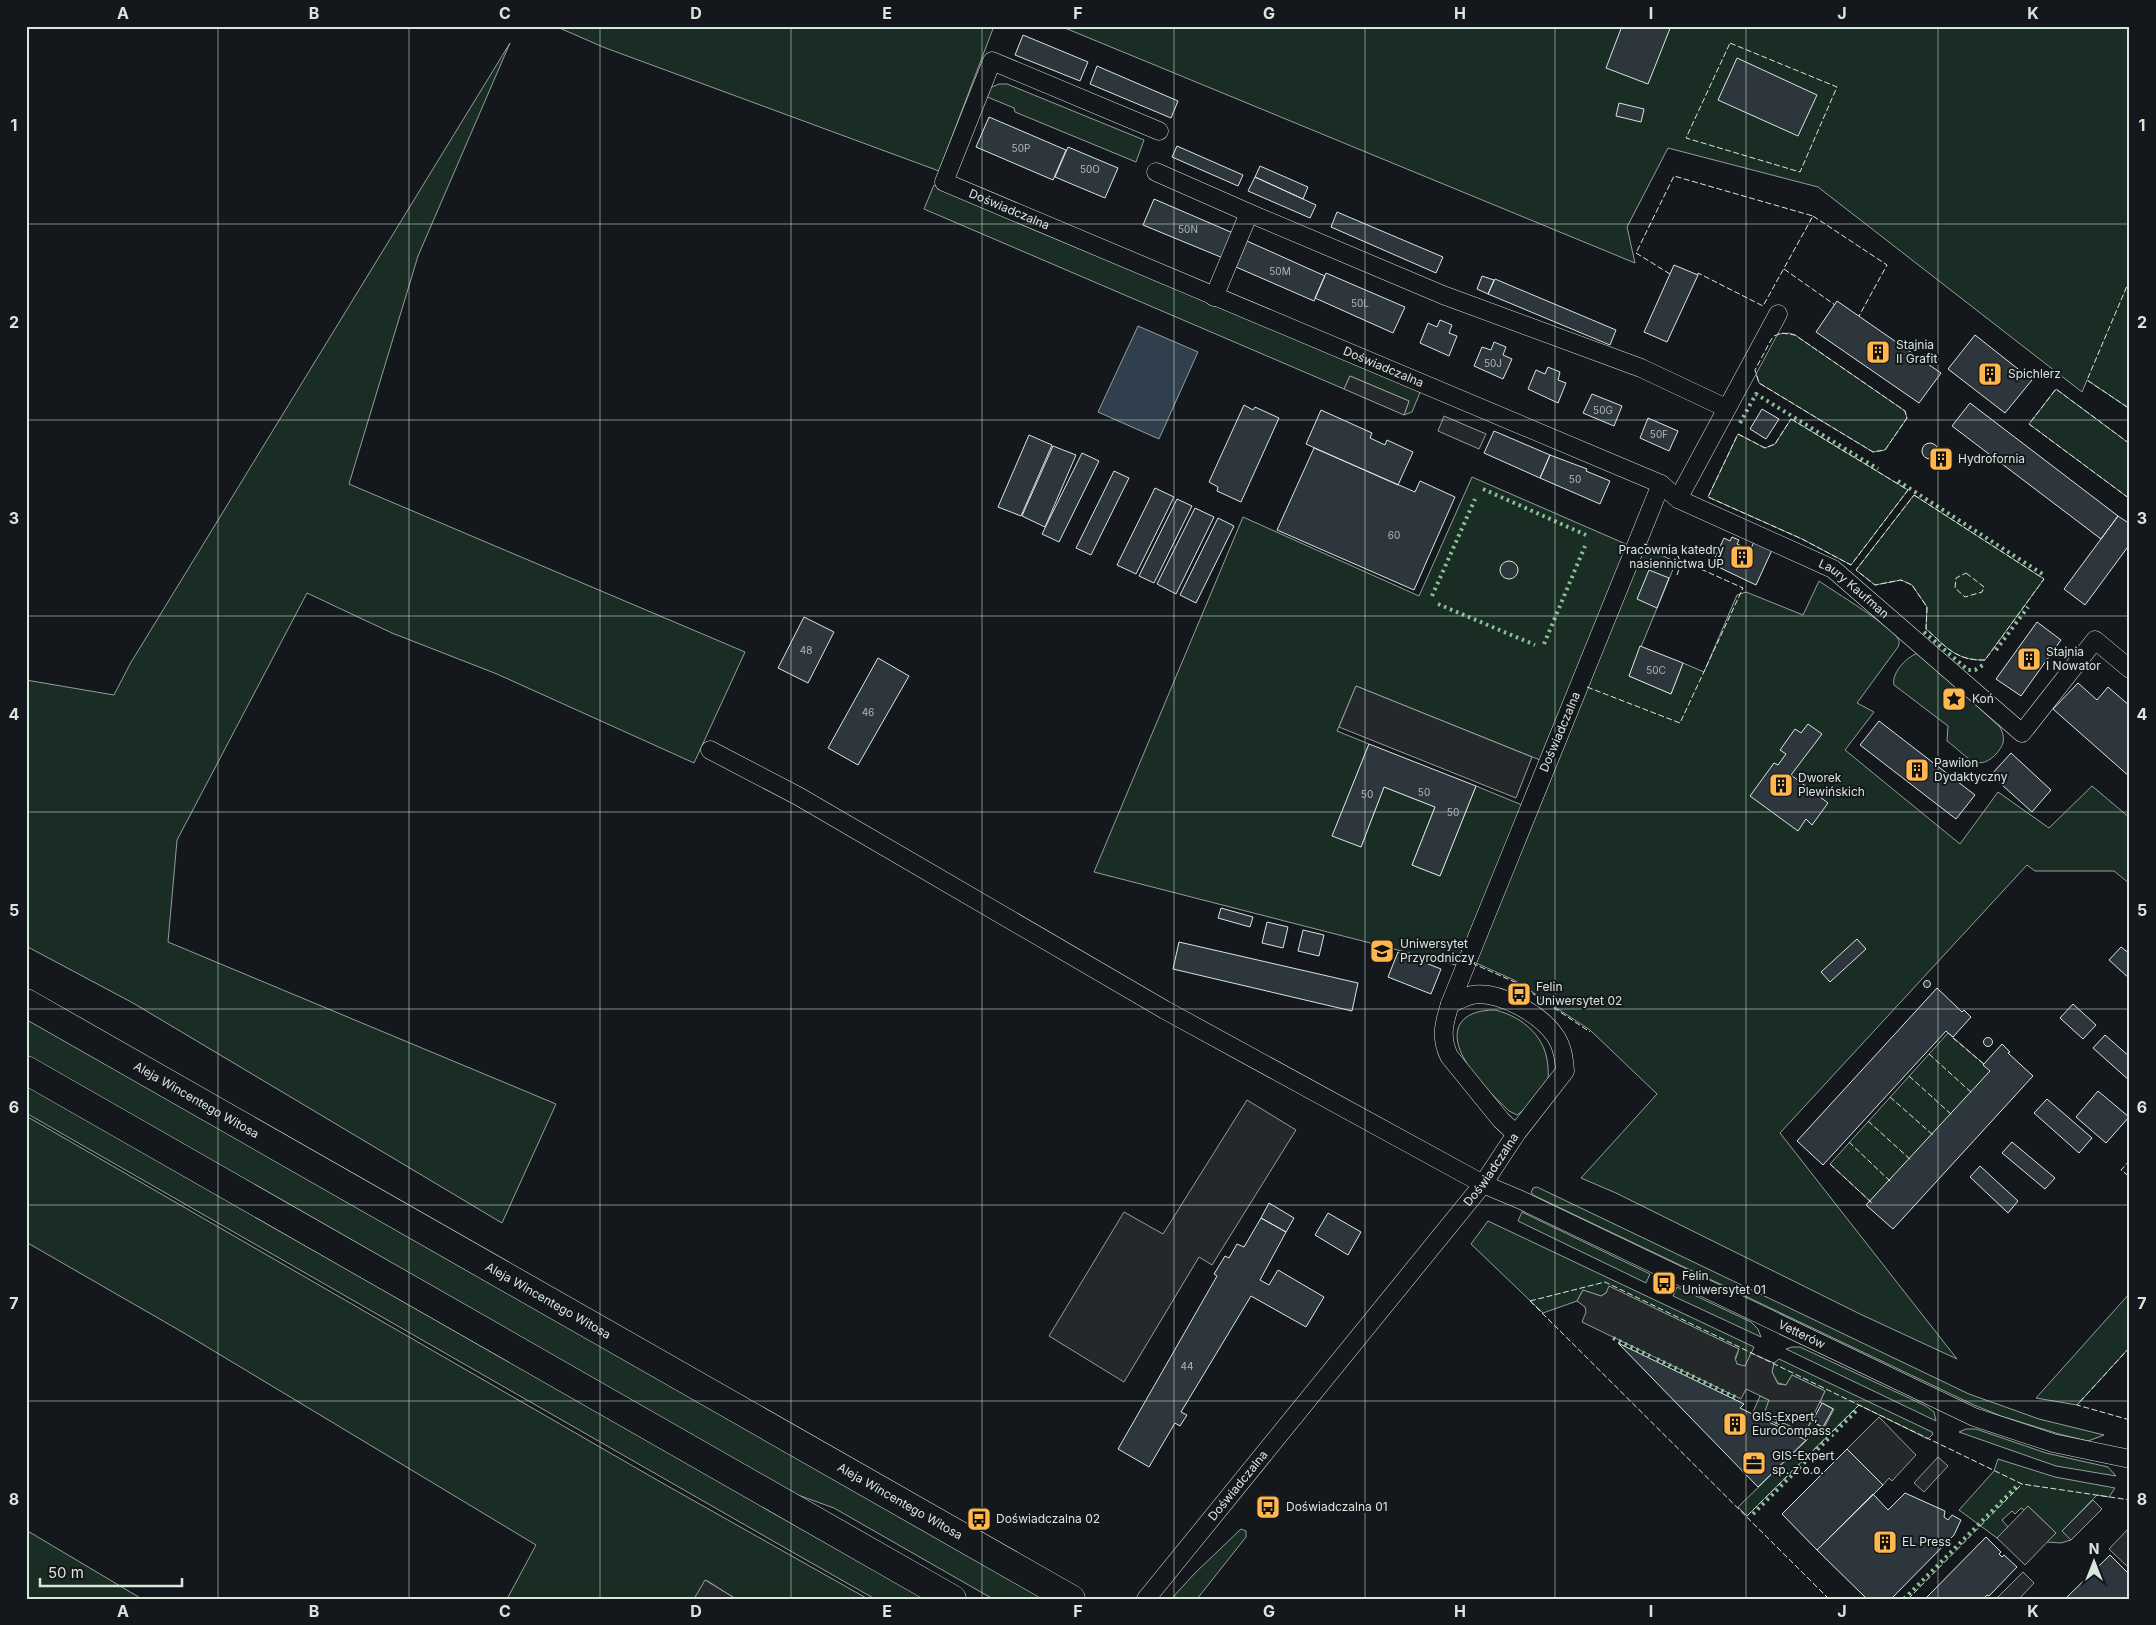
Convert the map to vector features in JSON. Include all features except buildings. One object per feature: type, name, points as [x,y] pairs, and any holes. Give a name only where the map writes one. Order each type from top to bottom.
[{"type":"main road","name":"Aleja Wincentego Witosa","points":[[26,1003],[1071,1599]]},
{"type":"main road","points":[[26,1070],[952,1599]]},
{"type":"street","name":"Doświadczalna","points":[[1146,1599],[1483,1184],[1516,1134],[1501,1120],[1449,1056],[1444,1046],[1442,1032],[1450,1004],[1661,484],[944,182],[992,61],[1158,131]]},
{"type":"street","points":[[1156,172],[1249,214],[1443,295],[1641,368],[1726,408]]},
{"type":"street","points":[[1214,297],[1249,214]]},
{"type":"street","points":[[1678,499],[1778,314]]},
{"type":"street","name":"Laury Kaufman","points":[[1661,484],[1678,499],[1833,569],[2022,733],[2095,640],[2130,669]]},
{"type":"street","name":"Vetterów","points":[[710,750],[798,796],[1164,1010],[1483,1184],[1521,1200],[1966,1413],[2053,1443],[2130,1459]]},
{"type":"street","points":[[1450,1004],[1472,995],[1505,999],[1521,1007],[1556,1036],[1563,1052],[1565,1071],[1516,1134]]},
{"type":"green space","points":[[555,26],[994,26],[939,171],[603,47]]},
{"type":"green space","points":[[1060,26],[2130,26],[2130,409],[2087,380],[2082,392],[1818,187],[1668,148],[1627,227],[1635,263]]},
{"type":"green space","points":[[510,43],[418,256],[349,484],[745,652],[694,763],[497,674],[392,633],[307,593],[177,840],[168,942],[556,1104],[502,1223],[133,1003],[26,946],[26,680],[114,695],[130,664]]},
{"type":"green space","points":[[999,84],[1007,84],[1144,140],[1136,162],[1015,112],[1014,108],[985,96],[987,89]]},
{"type":"green space","points":[[934,185],[1421,390],[1412,412],[1404,415],[1409,401],[1350,376],[1344,389],[924,209]]},
{"type":"green space","points":[[1789,333],[1795,335],[1905,411],[1907,418],[1885,450],[1873,452],[1759,383],[1755,370],[1774,336]]},
{"type":"green space","points":[[2056,389],[2130,444],[2130,499],[2029,424]]},
{"type":"green space","points":[[1791,419],[1908,490],[1851,565],[1802,539],[1708,497],[1738,434],[1765,448],[1775,444]]},
{"type":"green space","points":[[1472,477],[1628,545],[1540,760],[1356,686],[1337,731],[1369,744],[1333,835],[1361,847],[1384,787],[1435,807],[1412,865],[1440,876],[1476,786],[1522,805],[1456,965],[1094,872],[1243,517],[1419,596]]},
{"type":"green space","points":[[1914,495],[2044,579],[1985,660],[1975,660],[1958,655],[1926,629],[1927,607],[1912,585],[1901,580],[1875,585],[1856,570]]},
{"type":"green space","points":[[1644,547],[1676,562],[1629,676],[1671,694],[1683,663],[1704,672],[1737,595],[1746,592],[1803,615],[1819,581],[1886,626],[1894,633],[1899,642],[1898,647],[1857,703],[1874,712],[1845,750],[1960,844],[1998,792],[2049,828],[2092,786],[2130,818],[2130,884],[2114,871],[2035,871],[2027,865],[1780,1133],[1957,1359],[1860,1314],[1616,1193],[1581,1178],[1657,1094],[1590,1030],[1514,980],[1476,963]]},
{"type":"green space","points":[[1919,653],[2000,727],[2003,743],[1996,754],[1989,760],[1980,763],[1965,756],[1947,741],[1948,726],[1894,685],[1895,675],[1901,665],[1910,657]]},
{"type":"green space","points":[[1495,1010],[1506,1013],[1532,1030],[1547,1057],[1548,1080],[1545,1087],[1517,1115],[1509,1111],[1475,1076],[1460,1051],[1457,1041],[1457,1032],[1465,1018],[1483,1011]]},
{"type":"green space","points":[[26,1014],[1050,1599],[993,1599],[834,1508],[773,1486],[26,1056]]},
{"type":"green space","points":[[1948,1033],[1993,1070],[1872,1203],[1830,1164]]},
{"type":"green space","points":[[26,1083],[931,1599],[875,1599],[787,1549],[26,1113]]},
{"type":"green space","points":[[26,1116],[657,1480],[868,1599],[736,1599],[706,1580],[694,1599],[507,1599],[536,1545],[184,1333],[26,1242]]},
{"type":"green space","points":[[1537,1187],[1969,1394],[2039,1419],[2104,1435],[2088,1441],[2001,1416],[1974,1405],[1535,1196],[1531,1193],[1533,1188]]},
{"type":"green space","points":[[1522,1212],[1650,1274],[1646,1283],[1518,1221]]},
{"type":"green space","points":[[1488,1221],[1754,1347],[1745,1367],[1737,1364],[1735,1361],[1739,1349],[1609,1287],[1606,1293],[1601,1296],[1583,1290],[1577,1301],[1543,1313],[1471,1244]]},
{"type":"green space","points":[[1677,1287],[1751,1322],[1758,1329],[1761,1337],[1673,1296]]},
{"type":"green space","points":[[2130,1293],[2130,1347],[2077,1405],[2036,1398]]},
{"type":"green space","points":[[1800,1347],[1926,1406],[1934,1412],[1936,1421],[1786,1349]]},
{"type":"green space","points":[[1779,1359],[1933,1434],[1928,1439],[1859,1405],[1747,1516],[1738,1507],[1808,1439],[1753,1412],[1760,1396],[1769,1400],[1765,1414],[1805,1433],[1811,1422],[1824,1428],[1834,1409],[1820,1402],[1825,1391],[1792,1375],[1786,1385],[1778,1383],[1772,1372],[1774,1363]]},
{"type":"green space","points":[[1966,1429],[1976,1429],[2046,1453],[2108,1467],[2116,1476],[2056,1466],[1959,1432]]},
{"type":"green space","points":[[1998,1459],[2055,1477],[2115,1488],[2109,1497],[2097,1495],[2062,1531],[2071,1540],[2061,1543],[2047,1542],[2056,1533],[2028,1506],[2024,1510],[2021,1508],[2015,1514],[2012,1511],[2002,1520],[2008,1527],[1997,1538],[1959,1510],[1994,1471]]},
{"type":"green space","points":[[1241,1529],[1246,1531],[1246,1537],[1197,1599],[1173,1597],[1195,1573]]},
{"type":"green space","points":[[26,1530],[142,1599],[26,1599]]},
{"type":"shaded area","points":[[1350,376],[1409,401],[1404,415],[1344,389]]},
{"type":"shaded area","points":[[1444,416],[1486,434],[1479,449],[1438,431]]},
{"type":"shaded area","points":[[1356,686],[1532,757],[1516,798],[1339,727]]},
{"type":"shaded area","points":[[1247,1100],[1296,1130],[1212,1265],[1199,1257],[1124,1382],[1049,1336],[1124,1212],[1163,1234]]},
{"type":"shaded area","points":[[1609,1286],[1739,1349],[1735,1358],[1737,1364],[1745,1366],[1751,1353],[1774,1363],[1772,1372],[1778,1384],[1786,1385],[1792,1375],[1825,1391],[1805,1433],[1764,1414],[1769,1400],[1746,1389],[1741,1399],[1582,1322],[1586,1312],[1585,1307],[1577,1301],[1583,1290],[1601,1296],[1606,1293]]},
{"type":"shaded area","points":[[1879,1417],[1916,1455],[1892,1481],[1889,1478],[1883,1485],[1847,1449]]},
{"type":"shaded area","points":[[1938,1457],[1948,1466],[1924,1492],[1914,1483]]},
{"type":"shaded area","points":[[2093,1500],[2102,1509],[2071,1540],[2062,1531]]},
{"type":"shaded area","points":[[2028,1506],[2056,1533],[2025,1565],[1997,1538]]},
{"type":"shaded area","points":[[2130,1527],[2130,1569],[2109,1549]]},
{"type":"shaded area","points":[[2023,1572],[2034,1583],[2019,1599],[1996,1599]]},
{"type":"shaded area","points":[[705,1580],[736,1599],[694,1599]]},
{"type":"water","points":[[1138,326],[1198,352],[1159,439],[1098,412]]},
{"type":"hedge","points":[[1740,423],[1756,394],[1878,469]]},
{"type":"hedge","points":[[1898,481],[2044,575]]},
{"type":"hedge","points":[[1483,489],[1586,535]]},
{"type":"hedge","points":[[1432,596],[1475,499]]},
{"type":"hedge","points":[[1544,644],[1585,546]]},
{"type":"hedge","points":[[1438,604],[1535,645]]},
{"type":"hedge","points":[[1996,650],[2028,607]]},
{"type":"hedge","points":[[1924,632],[1968,670],[1975,670],[1983,665]]},
{"type":"hedge","points":[[1613,1338],[1650,1356]]},
{"type":"hedge","points":[[1657,1359],[1739,1399]]},
{"type":"hedge","points":[[1753,1514],[1857,1410]]},
{"type":"hedge","points":[[1764,1416],[1803,1435]]},
{"type":"hedge","points":[[1904,1599],[2017,1486]]},
{"type":"fence","points":[[1730,43],[1837,87],[1800,172],[1686,138],[1730,43]]},
{"type":"fence","points":[[1670,274],[1636,253],[1674,176],[1813,216],[1763,306],[1698,273],[1698,275]]},
{"type":"fence","points":[[1813,216],[1887,265],[1859,316]]},
{"type":"fence","points":[[1784,269],[1835,305]]},
{"type":"fence","points":[[2130,279],[2087,380],[2130,409]]},
{"type":"fence","points":[[1782,333],[1795,335],[1905,411],[1907,418],[1885,450],[1873,452],[1759,383],[1755,370],[1771,340],[1774,336],[1782,333]]},
{"type":"fence","points":[[2130,444],[2056,389],[2029,424],[2130,499]]},
{"type":"fence","points":[[1791,419],[1908,490],[1851,565],[1802,539],[1708,497],[1738,434],[1765,448],[1775,444],[1791,419]]},
{"type":"fence","points":[[1914,495],[2044,579],[1985,660],[1975,660],[1958,655],[1926,629],[1927,607],[1912,585],[1901,580],[1875,585],[1856,570],[1914,495]]},
{"type":"fence","points":[[1644,544],[1678,556],[1681,563],[1677,575]]},
{"type":"fence","points":[[1587,687],[1680,723],[1743,588],[1694,566]]},
{"type":"fence","points":[[1966,573],[1984,587],[1982,592],[1965,597],[1955,588],[1956,578],[1966,573]]},
{"type":"fence","points":[[1475,962],[1474,964],[1517,983],[1590,1032]]},
{"type":"fence","points":[[1953,1038],[1985,1065]]},
{"type":"fence","points":[[1929,1054],[1972,1093]]},
{"type":"fence","points":[[1909,1076],[1952,1115]]},
{"type":"fence","points":[[1890,1097],[1933,1135]]},
{"type":"fence","points":[[1868,1121],[1911,1160]]},
{"type":"fence","points":[[1849,1142],[1891,1182]]},
{"type":"fence","points":[[2130,1160],[2121,1170],[2130,1177]]},
{"type":"fence","points":[[1830,1164],[1872,1203]]},
{"type":"fence","points":[[1530,1301],[1605,1282],[2022,1484],[2130,1500]]},
{"type":"fence","points":[[1530,1301],[1829,1599]]},
{"type":"fence","points":[[2130,1347],[2077,1405],[2130,1420]]},
{"type":"fence","points":[[1747,1516],[1859,1405]]},
{"type":"fence","points":[[1908,1599],[2022,1484]]},
{"type":"place","name":"Stajnia II Grafit","points":[[1878,352]]},
{"type":"place","name":"Spichlerz","points":[[1990,374]]},
{"type":"place","name":"Hydrofornia","points":[[1941,459]]},
{"type":"place","name":"Pracownia katedry nasiennictwa UP","points":[[1742,557]]},
{"type":"place","name":"Stajnia I Nowator","points":[[2029,659]]},
{"type":"place","name":"Koń","points":[[1954,699]]},
{"type":"place","name":"Pawilon Dydaktyczny","points":[[1917,770]]},
{"type":"place","name":"Dworek Plewińskich","points":[[1781,785]]},
{"type":"place","name":"Uniwersytet Przyrodniczy","points":[[1382,951]]},
{"type":"place","name":"Felin Uniwersytet 02","points":[[1519,994]]},
{"type":"place","name":"Felin Uniwersytet 01","points":[[1664,1283]]},
{"type":"place","name":"GIS-Expert, EuroCompass","points":[[1735,1424]]},
{"type":"place","name":"GIS-Expert sp. z o.o.","points":[[1754,1463]]},
{"type":"place","name":"Doświadczalna 01","points":[[1268,1507]]},
{"type":"place","name":"Doświadczalna 02","points":[[979,1519]]},
{"type":"place","name":"EL Press","points":[[1885,1542]]}]
